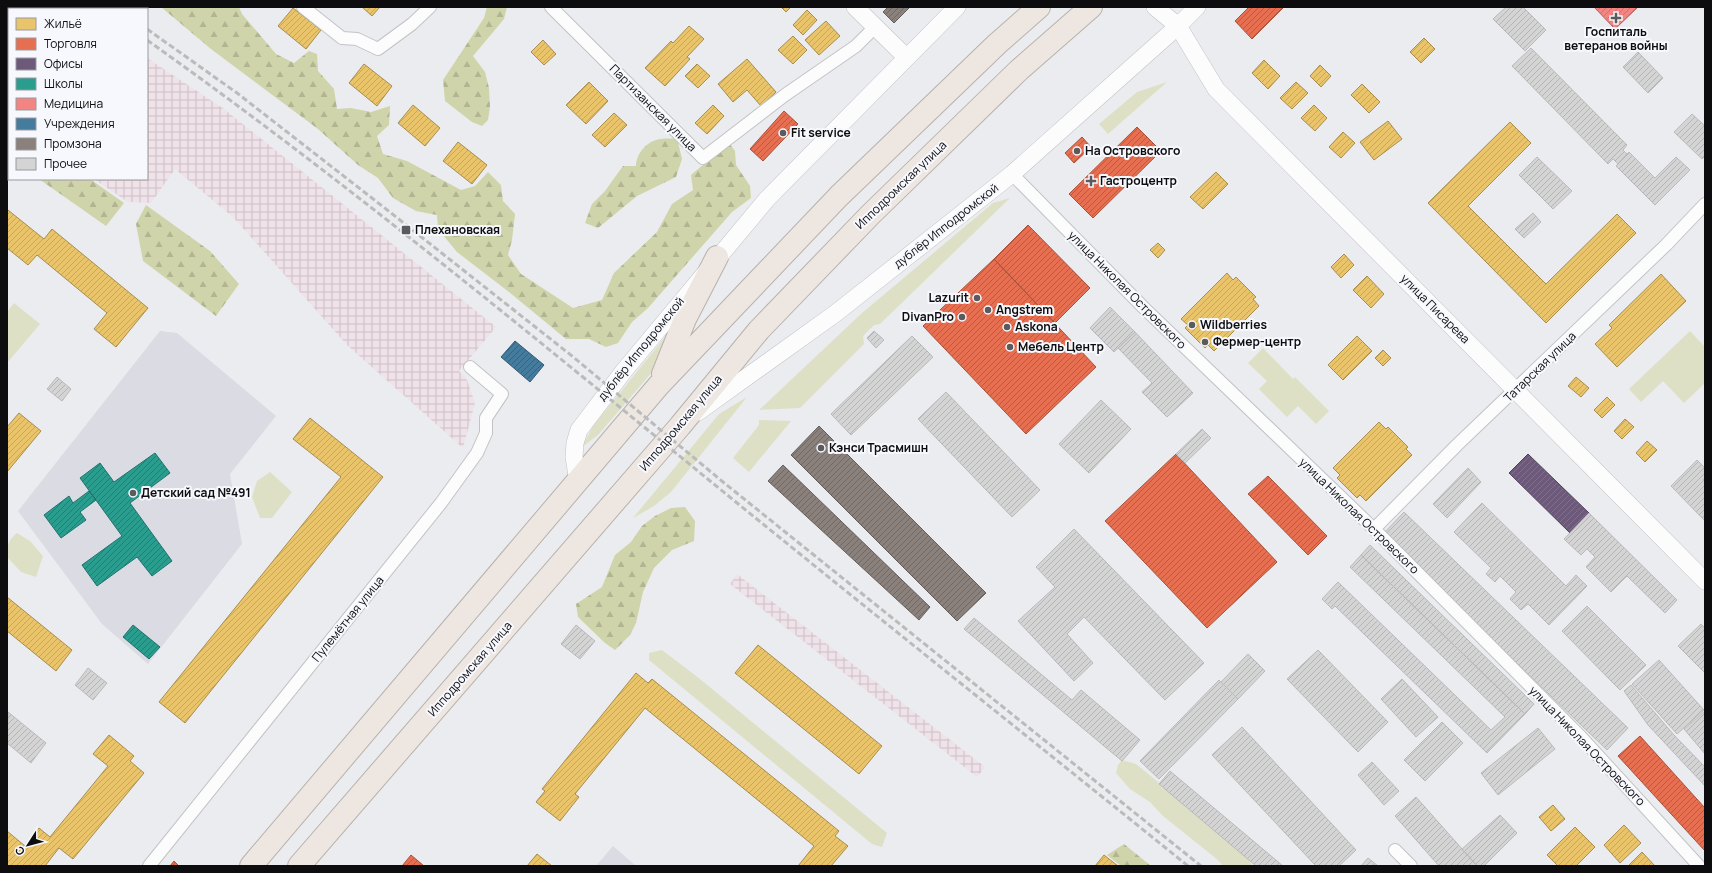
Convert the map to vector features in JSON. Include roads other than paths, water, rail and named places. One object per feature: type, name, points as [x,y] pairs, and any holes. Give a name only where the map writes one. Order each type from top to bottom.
[{"type":"highway","points":[[251,866],[659,385],[839,196],[997,44],[1039,7]]},
{"type":"highway","name":"Ипподромская улица","points":[[299,866],[680,426],[760,330],[870,215],[1019,70],[1091,7]]},
{"type":"highway","points":[[659,385],[685,319],[717,258]]},
{"type":"street","points":[[303,7],[342,38],[357,39],[378,49],[412,24],[430,7]]},
{"type":"street","name":"Партизанская улица","points":[[551,7],[703,158],[785,96],[856,46],[875,27]]},
{"type":"street","points":[[855,7],[906,57]]},
{"type":"street","name":"дублёр Ипподромской","points":[[578,481],[574,457],[575,443],[579,430],[623,372],[767,198],[957,7]]},
{"type":"street","name":"улица Писарева","points":[[1155,7],[1178,26],[1216,89],[1705,581]]},
{"type":"street","points":[[1178,26],[1182,7]]},
{"type":"street","name":"дублёр Ипподромской","points":[[680,426],[836,313],[1012,174],[1178,26],[1197,7]]},
{"type":"street","name":"улица Николая Островского","points":[[1012,174],[1143,307],[1374,529],[1581,737],[1699,866]]},
{"type":"street","name":"Татарская улица","points":[[1374,529],[1457,445],[1666,245],[1705,204]]},
{"type":"street","name":"Пулемётная улица","points":[[149,866],[384,575],[441,503],[477,453],[486,434],[486,418],[502,394],[470,367]]},
{"type":"street","points":[[1395,850],[1411,866]]},
{"type":"railway","points":[[148,30],[237,93],[572,356],[723,482],[1201,866]]},
{"type":"railway","points":[[148,41],[292,147],[435,258],[833,581],[1188,866]]},
{"type":"place","name":"Госпиталь ветеранов войны","points":[[1616,18]]},
{"type":"place","name":"Fit service","points":[[783,133]]},
{"type":"place","name":"На Островского","points":[[1077,151]]},
{"type":"place","name":"Гастроцентр","points":[[1091,181]]},
{"type":"place","name":"Плехановская","points":[[406,230]]},
{"type":"place","name":"Lazurit","points":[[977,298]]},
{"type":"place","name":"Angstrem","points":[[988,310]]},
{"type":"place","name":"DivanPro","points":[[962,317]]},
{"type":"place","name":"Wildberries","points":[[1192,325]]},
{"type":"place","name":"Askona","points":[[1007,327]]},
{"type":"place","name":"Фермер-центр","points":[[1205,342]]},
{"type":"place","name":"Мебель Центр","points":[[1010,347]]},
{"type":"place","name":"Кэнси Трасмишн","points":[[821,448]]},
{"type":"place","name":"Детский сад №491","points":[[133,493]]}]
